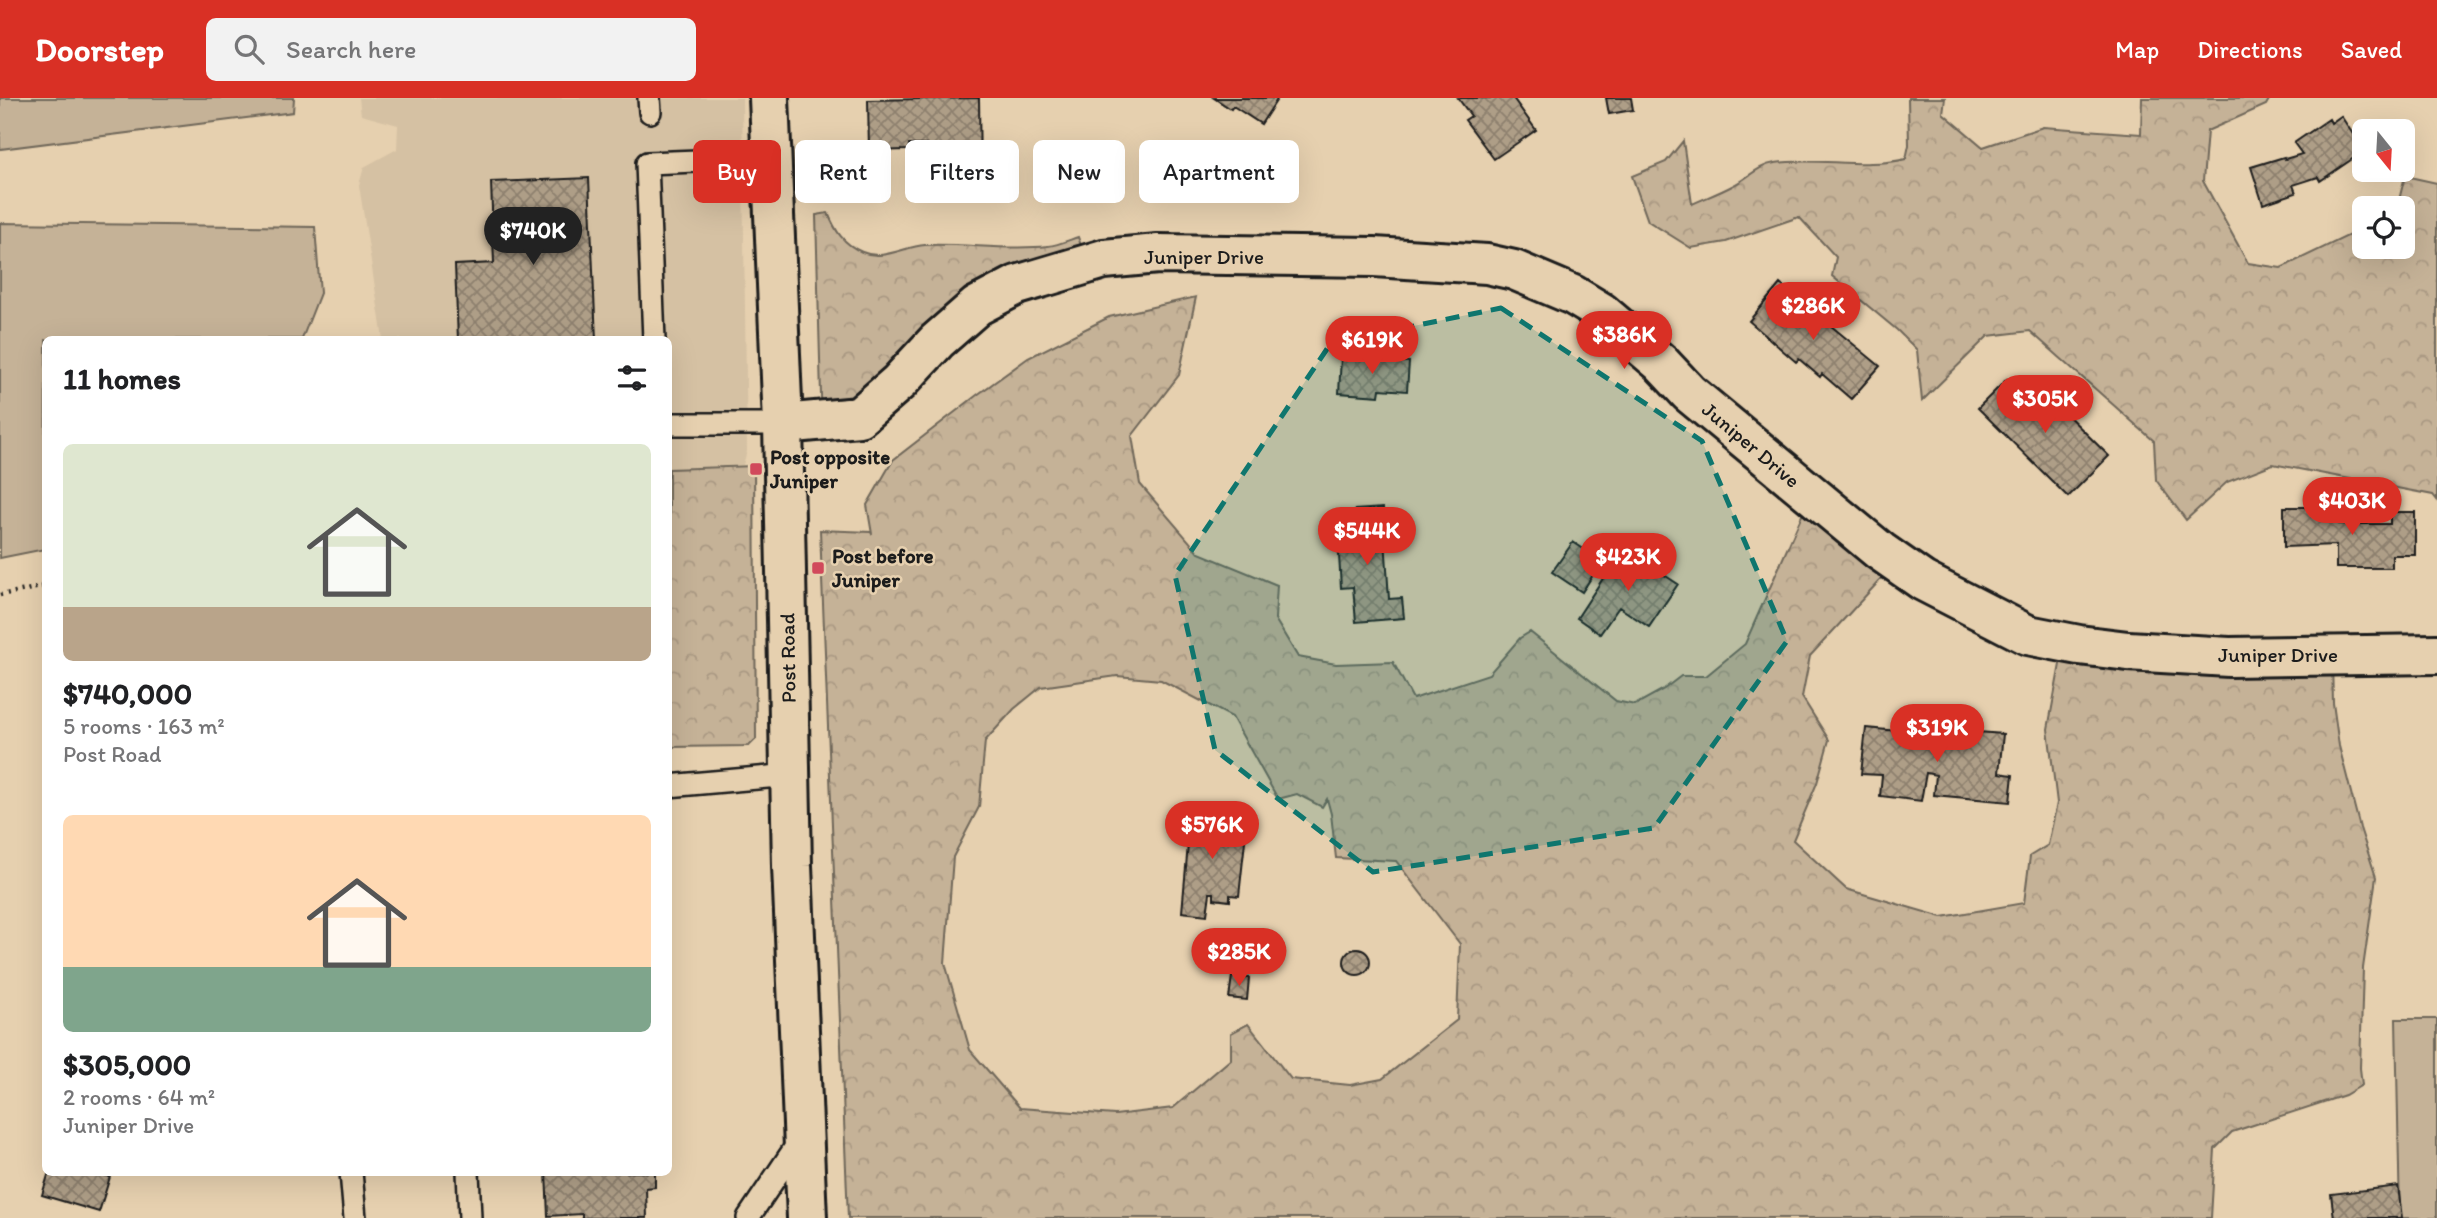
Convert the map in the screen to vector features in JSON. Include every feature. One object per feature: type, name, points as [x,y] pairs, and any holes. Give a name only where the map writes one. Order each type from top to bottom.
[{"type":"street","name":"Post Road","points":[[769,98],[771,140]]},
{"type":"street","name":"Post Road","points":[[774,203],[807,1218]]},
{"type":"street","name":"Juniper Drive","points":[[783,424],[859,417],[899,382],[936,341],[976,306],[1017,285],[1104,259],[1157,254],[1374,257],[1487,264],[1514,270],[1573,295],[1601,313],[1661,363],[1689,393],[1880,551],[1923,581],[2028,635],[2128,651],[2229,657],[2437,654]]},
{"type":"lane","points":[[654,336],[646,163],[693,161]]},
{"type":"lane","points":[[672,424],[783,424]]},
{"type":"lane","points":[[672,786],[791,775]]},
{"type":"lane","points":[[748,1218],[804,1134]]},
{"type":"lane","points":[[352,1176],[355,1218]]},
{"type":"lane","points":[[468,1176],[470,1218]]},
{"type":"path","points":[[0,595],[42,587]]},
{"type":"highlighted area","points":[[1501,308],[1702,441],[1787,641],[1654,828],[1373,872],[1215,750],[1175,575],[1331,343]]},
{"type":"shaded area","points":[[359,98],[742,98],[743,140],[693,140],[693,203],[743,203],[747,451],[743,465],[672,469],[672,336],[383,336],[359,185],[364,167],[397,149],[398,125],[361,115]]},
{"type":"green space","points":[[0,98],[294,98],[293,112],[0,149]]},
{"type":"green space","points":[[1908,98],[1945,98],[1943,113],[1983,147],[2043,127],[2141,134],[2142,98],[2270,98],[2266,105],[2207,131],[2203,181],[2248,263],[2281,268],[2352,234],[2352,259],[2415,259],[2415,196],[2400,196],[2404,182],[2415,182],[2415,178],[2437,183],[2437,500],[2433,495],[2273,464],[2227,482],[2186,520],[2156,480],[2154,441],[2030,331],[1988,336],[1922,401],[1917,350],[1832,276],[1836,257],[1799,217],[1726,242],[1691,248],[1648,221],[1632,176],[1666,162],[1683,141],[1692,204],[1732,186],[1769,164],[1808,161],[1890,162],[1906,159],[1909,145]]},
{"type":"green space","points":[[828,213],[845,241],[855,249],[870,254],[885,254],[925,245],[1033,247],[1056,245],[1078,237],[1088,265],[991,302],[822,431],[816,215]]},
{"type":"green space","points":[[0,223],[315,227],[320,293],[303,336],[42,336],[42,550],[0,558]]},
{"type":"green space","points":[[1196,297],[1179,375],[1132,436],[1140,484],[1199,553],[1277,585],[1275,619],[1298,657],[1336,664],[1393,662],[1413,699],[1489,674],[1520,638],[1530,632],[1616,701],[1635,705],[1681,676],[1706,676],[1745,644],[1810,497],[1893,566],[1810,656],[1802,697],[1829,740],[1817,783],[1793,840],[1846,889],[1942,917],[2024,903],[2030,856],[2048,845],[2057,803],[2048,729],[2063,648],[2332,659],[2333,703],[2339,746],[2376,877],[2363,968],[2360,1068],[2362,1085],[2345,1095],[2232,1132],[2215,1149],[2211,1218],[848,1218],[820,530],[872,534],[867,505],[893,460],[1028,358],[1109,317]],"holes":[[[1117,676],[1161,680],[1232,717],[1278,799],[1297,794],[1322,807],[1327,799],[1336,858],[1396,861],[1460,944],[1457,1020],[1382,1079],[1350,1085],[1291,1079],[1248,1024],[1231,1033],[1231,1059],[1173,1108],[1115,1115],[1020,1108],[970,1050],[945,963],[953,857],[979,807],[985,741],[1014,709],[1041,687]]]},
{"type":"green space","points":[[754,466],[756,739],[749,746],[672,747],[672,469]]},
{"type":"green space","points":[[2396,1019],[2437,1019],[2437,1218],[2400,1218]]},
{"type":"building","points":[[979,98],[980,140],[905,140],[905,150],[891,150],[891,140],[869,140],[868,100]]},
{"type":"building","points":[[1214,98],[1278,98],[1261,124],[1233,106],[1231,109]]},
{"type":"building","points":[[1458,98],[1513,98],[1536,130],[1494,159],[1465,120],[1471,116]]},
{"type":"building","points":[[1606,98],[1631,98],[1633,110],[1609,114]]},
{"type":"building","points":[[2341,116],[2352,133],[2352,159],[2320,181],[2318,177],[2293,185],[2296,193],[2263,204],[2251,167],[2302,154],[2294,143],[2329,119],[2331,123]]},
{"type":"building","points":[[589,178],[596,336],[458,336],[455,265],[494,263],[491,182]]},
{"type":"building","points":[[1780,284],[1880,366],[1851,399],[1822,374],[1820,377],[1799,359],[1796,362],[1749,321]]},
{"type":"building","points":[[1341,357],[1409,362],[1407,391],[1380,389],[1379,396],[1339,393]]},
{"type":"building","points":[[2007,379],[2026,398],[2038,386],[2109,456],[2068,497],[1978,408]]},
{"type":"building","points":[[2284,507],[2324,507],[2324,514],[2339,515],[2339,524],[2390,524],[2390,512],[2415,512],[2415,555],[2392,555],[2392,568],[2336,568],[2336,545],[2284,547]]},
{"type":"building","points":[[1383,508],[1389,599],[1402,598],[1404,618],[1356,622],[1353,587],[1341,588],[1337,523],[1356,522],[1355,510]]},
{"type":"building","points":[[1573,542],[1602,561],[1582,592],[1552,572]]},
{"type":"building","points":[[1623,548],[1678,584],[1649,627],[1619,607],[1600,634],[1577,618]]},
{"type":"building","points":[[1866,728],[1929,734],[1929,740],[1939,740],[1940,729],[2003,734],[1999,773],[2013,775],[2010,802],[1934,795],[1936,775],[1926,773],[1921,801],[1880,796],[1882,775],[1861,774]]},
{"type":"building","points":[[1191,810],[1229,814],[1227,830],[1246,832],[1239,896],[1230,895],[1230,901],[1214,899],[1214,893],[1210,893],[1207,915],[1182,912]]},
{"type":"building","points":[[1357,949],[1366,953],[1370,962],[1366,971],[1357,975],[1348,971],[1344,962],[1348,953]]},
{"type":"building","points":[[1232,976],[1249,978],[1247,1000],[1229,998]]},
{"type":"building","points":[[48,1176],[110,1177],[99,1212],[42,1195]]},
{"type":"building","points":[[546,1176],[655,1176],[655,1187],[646,1188],[647,1218],[582,1218],[582,1214],[548,1216]]},
{"type":"building","points":[[2398,1186],[2402,1218],[2334,1218],[2331,1194]]},
{"type":"place","name":"Post opposite Juniper","points":[[756,469]]},
{"type":"place","name":"Post before Juniper","points":[[818,568]]}]
